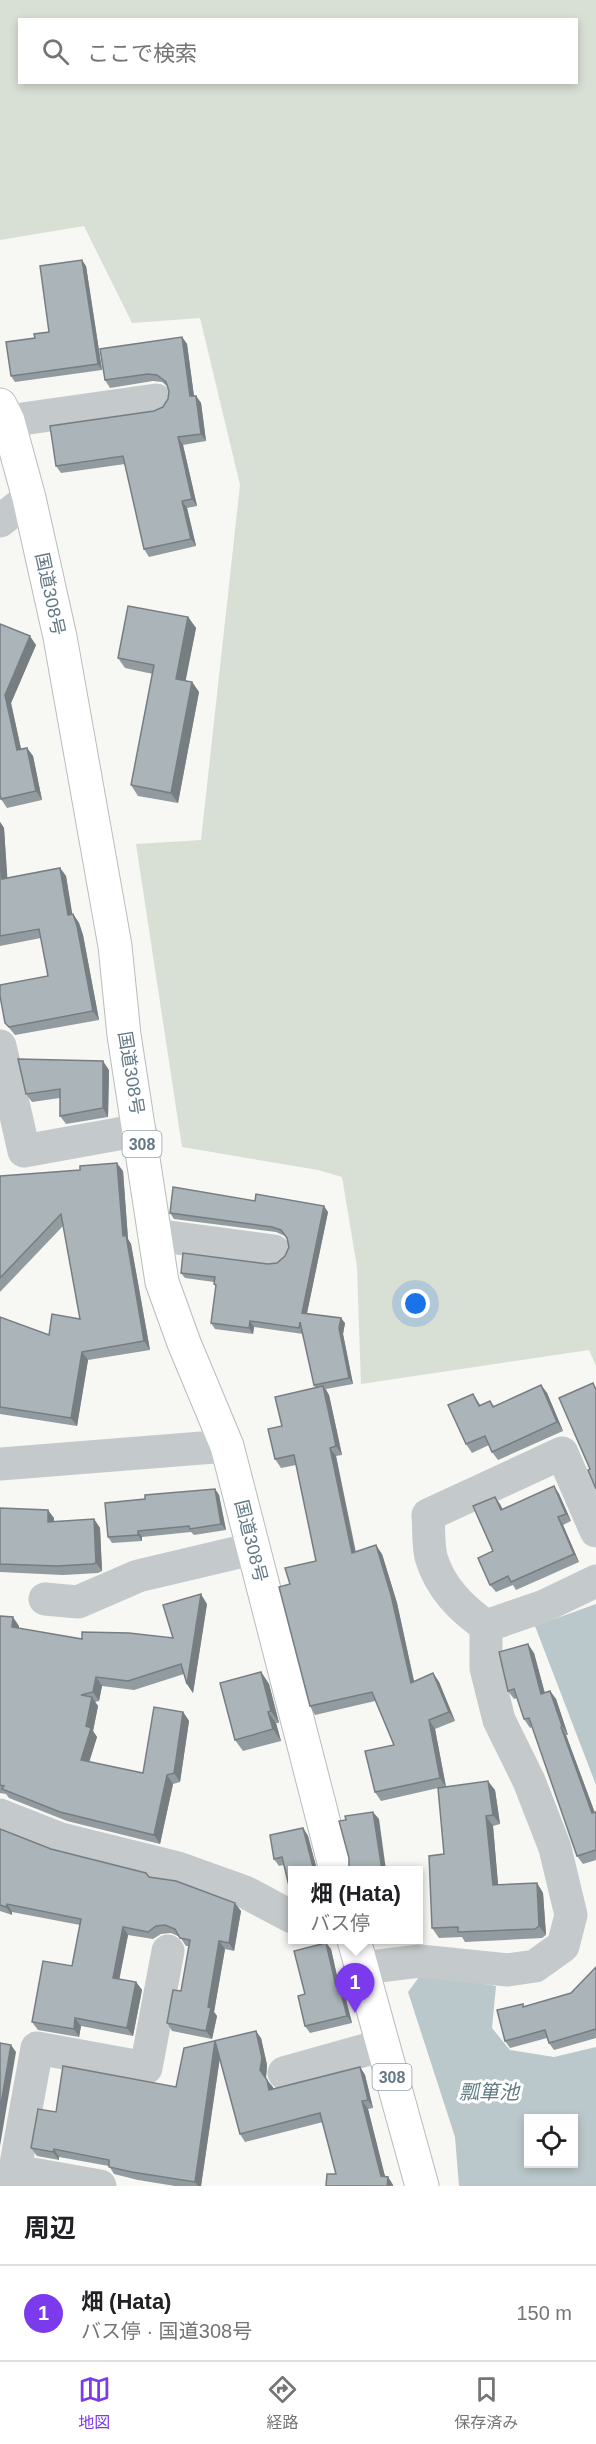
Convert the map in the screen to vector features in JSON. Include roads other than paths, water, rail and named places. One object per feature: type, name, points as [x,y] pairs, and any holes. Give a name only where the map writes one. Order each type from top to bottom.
[{"type":"highway","name":"国道308号","points":[[4,413],[29,498],[60,637],[115,946],[124,1035],[162,1282],[184,1343],[227,1446],[335,1866]]},
{"type":"highway","name":"308","points":[[356,1949],[422,2186]]},
{"type":"street","points":[[4,413],[156,400]]},
{"type":"street","points":[[0,521],[29,498]]},
{"type":"street","points":[[0,1046],[24,1151],[140,1130]]},
{"type":"street","points":[[154,1235],[274,1251]]},
{"type":"street","points":[[0,1464],[227,1446]]},
{"type":"street","points":[[486,1626],[463,1610],[438,1576],[430,1555],[428,1515],[562,1454],[596,1531]]},
{"type":"street","points":[[45,1599],[78,1602],[138,1576],[252,1549]]},
{"type":"street","points":[[486,1626],[544,1606],[596,1581]]},
{"type":"street","points":[[356,1949],[420,1961],[508,1970],[535,1966],[563,1946],[571,1915],[558,1859],[529,1781],[499,1720],[486,1668],[486,1626]]},
{"type":"street","points":[[0,1815],[61,1839],[178,1868],[245,1892],[288,1915]]},
{"type":"street","points":[[100,2186],[14,2178],[37,2048],[146,2068],[168,1952]]},
{"type":"street","points":[[284,2073],[383,2045]]},
{"type":"water","points":[[596,1604],[596,1785],[535,1626]]},
{"type":"water","name":"瓢箪池","points":[[422,1973],[496,1986],[492,2028],[510,2050],[554,2057],[596,2047],[596,2186],[459,2186],[455,2137],[408,1992]]},
{"type":"place","name":"畑 (Hata)","points":[[355,2013]]}]
